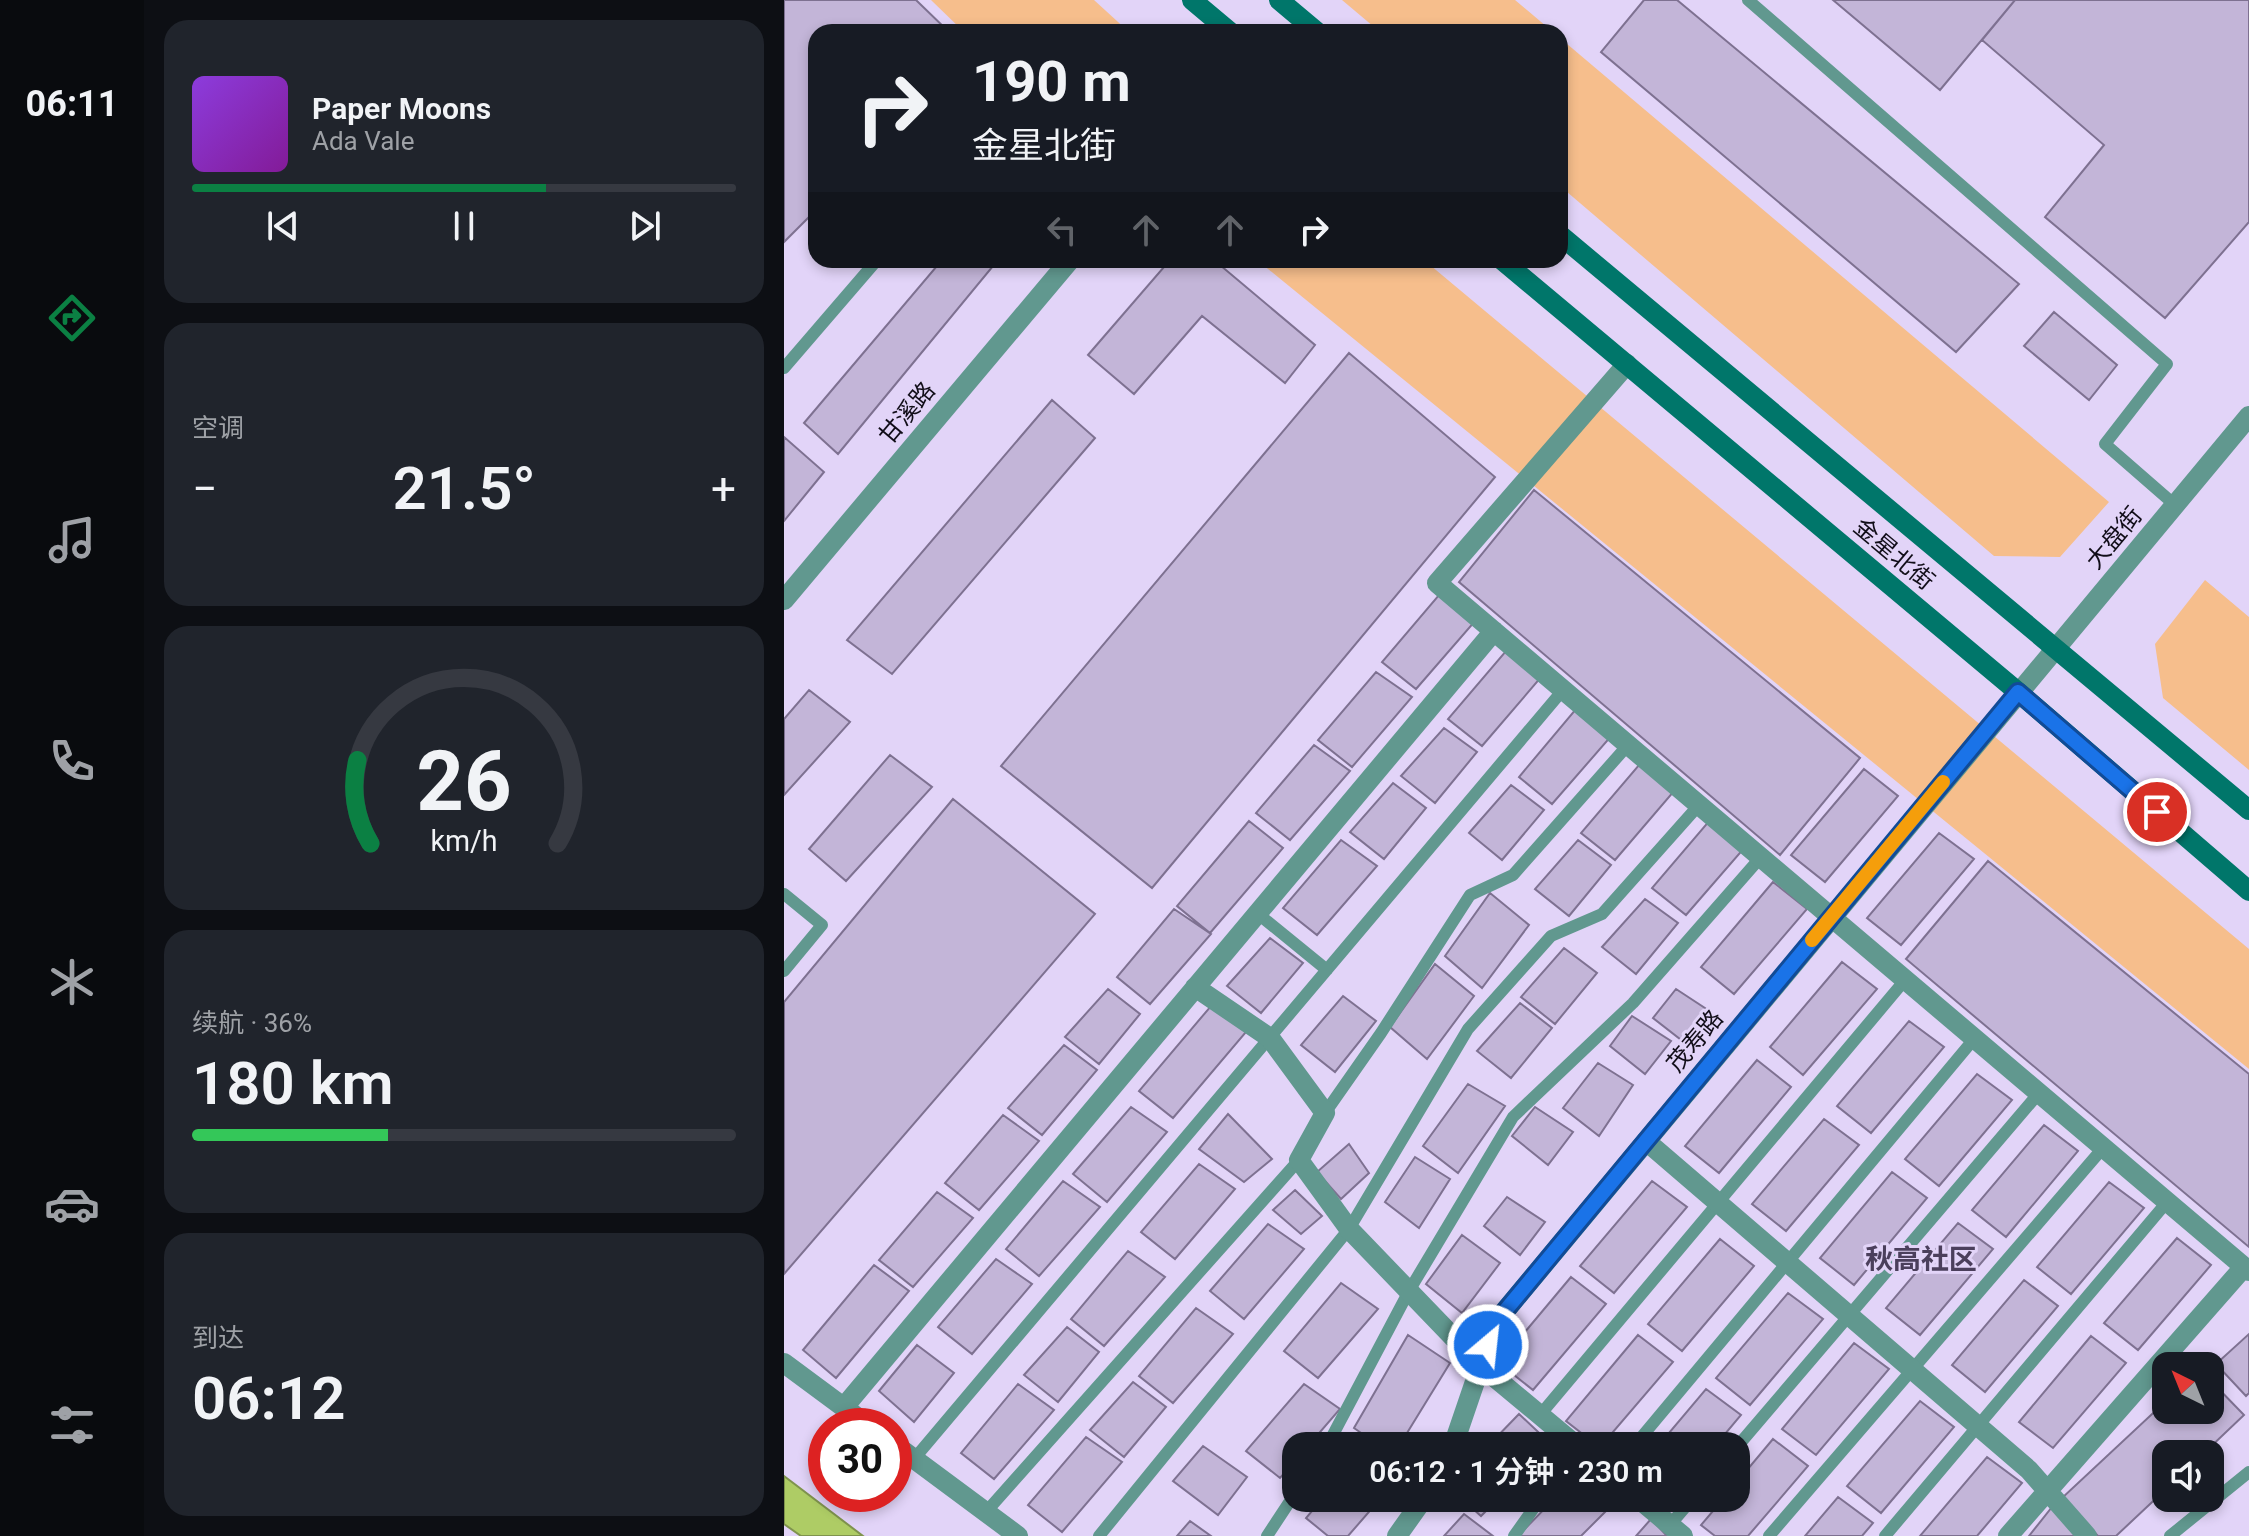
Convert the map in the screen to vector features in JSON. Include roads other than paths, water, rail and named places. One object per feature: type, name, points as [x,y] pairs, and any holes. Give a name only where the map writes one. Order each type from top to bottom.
[{"type":"main road","points":[[1192,0],[1220,24]]},
{"type":"main road","points":[[1279,0],[1308,24]]},
{"type":"main road","name":"金星北街","points":[[1568,242],[2249,810]]},
{"type":"main road","name":"金星北街","points":[[1512,268],[2018,692],[2249,891]]},
{"type":"street","name":"甘溪路","points":[[784,600],[1063,268]]},
{"type":"street","points":[[1627,364],[1437,583],[2246,1269],[2008,1536]]},
{"type":"street","name":"大盘街","points":[[2018,692],[2249,416]]},
{"type":"street","points":[[784,1363],[844,1407],[1494,631]]},
{"type":"street","name":"茂寿路","points":[[1458,1432],[1495,1323],[2018,692]]},
{"type":"street","points":[[1195,987],[1270,1038],[1325,1113],[1299,1160],[1349,1229],[1481,1366],[1560,1432]]},
{"type":"street","points":[[1646,1141],[2029,1470],[2087,1536]]},
{"type":"street","points":[[914,1459],[1018,1536]]},
{"type":"street","points":[[1397,1536],[1414,1512]]},
{"type":"street","points":[[1655,1512],[1677,1530]]},
{"type":"lane","points":[[1748,0],[2167,364],[2105,444],[2175,505]]},
{"type":"lane","points":[[784,368],[870,268]]},
{"type":"lane","points":[[914,1459],[1563,690]]},
{"type":"lane","points":[[1325,1113],[1470,895],[1513,875],[1628,745]]},
{"type":"lane","points":[[1099,1536],[1349,1229],[1468,1029],[1551,936],[1602,914],[1699,805]]},
{"type":"lane","points":[[1334,1432],[1409,1291],[1513,1117],[1633,1003],[1761,857]]},
{"type":"lane","points":[[784,894],[822,925],[784,971]]},
{"type":"lane","points":[[1257,913],[1327,970]]},
{"type":"lane","points":[[1540,1415],[1905,980]]},
{"type":"lane","points":[[1646,1432],[1974,1039]]},
{"type":"lane","points":[[1750,1432],[2039,1093]]},
{"type":"lane","points":[[1769,1536],[2103,1148]]},
{"type":"lane","points":[[986,1512],[1299,1160]]},
{"type":"lane","points":[[1885,1536],[2167,1202]]},
{"type":"lane","points":[[2170,1536],[2249,1472]]},
{"type":"lane","points":[[1267,1536],[1283,1512]]},
{"type":"lane","points":[[1514,1536],[1531,1512]]},
{"type":"lane","points":[[1677,1530],[1686,1512]]},
{"type":"district","name":"秋高社区","points":[[1921,1259]]}]
